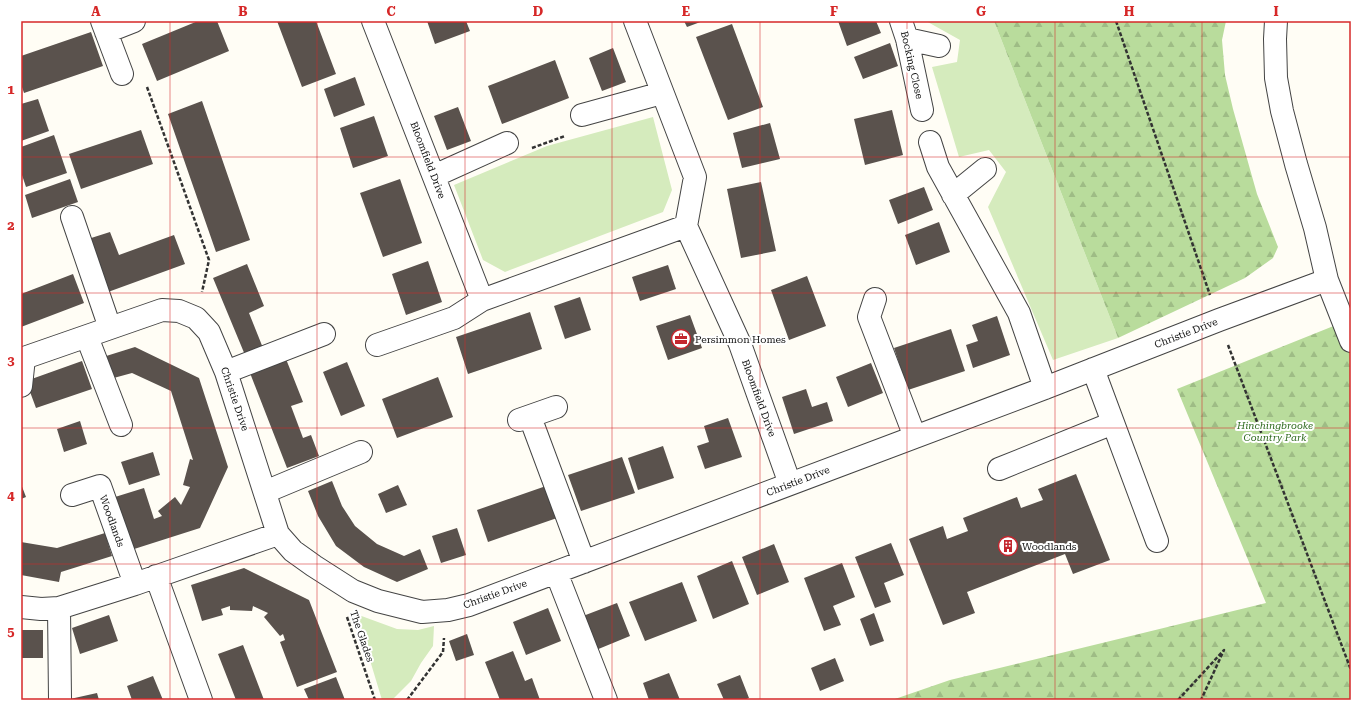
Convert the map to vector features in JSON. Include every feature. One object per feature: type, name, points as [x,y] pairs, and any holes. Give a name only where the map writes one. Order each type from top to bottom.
[{"type":"street","points":[[122,74],[104,26],[134,21]]},
{"type":"street","name":"Bloomfield Drive","points":[[373,21],[482,300]]},
{"type":"street","points":[[377,345],[454,318],[482,300],[686,226],[695,177],[635,21]]},
{"type":"street","points":[[1276,21],[1276,78],[1296,164],[1327,280],[1351,342]]},
{"type":"street","points":[[904,30],[939,46]]},
{"type":"street","name":"Bocking Close","points":[[904,30],[922,110]]},
{"type":"street","points":[[582,115],[662,93]]},
{"type":"street","points":[[930,142],[938,167],[1019,313],[1045,388]]},
{"type":"street","points":[[434,176],[507,143]]},
{"type":"street","points":[[953,195],[985,169]]},
{"type":"street","points":[[72,217],[110,328]]},
{"type":"street","name":"Bloomfield Drive","points":[[686,226],[740,344],[790,484]]},
{"type":"street","name":"Christie Drive","points":[[22,358],[88,337],[162,310],[179,311],[196,318],[209,332],[226,372],[278,534],[293,551],[353,591],[378,601],[422,612],[448,610],[470,605],[1327,280]]},
{"type":"street","points":[[875,299],[869,317],[915,437]]},
{"type":"street","points":[[226,372],[324,334]]},
{"type":"street","points":[[88,337],[121,425]]},
{"type":"street","points":[[21,386],[22,358]]},
{"type":"street","points":[[1093,369],[1157,541]]},
{"type":"street","points":[[556,407],[525,419],[584,562]]},
{"type":"street","points":[[999,469],[1113,424]]},
{"type":"street","points":[[265,492],[361,452]]},
{"type":"street","name":"Woodlands","points":[[72,495],[100,486],[135,584]]},
{"type":"street","points":[[21,606],[41,609],[59,608],[135,584],[278,534]]},
{"type":"street","points":[[556,572],[606,700]]},
{"type":"street","points":[[156,576],[202,700]]},
{"type":"street","points":[[59,608],[60,700]]},
{"type":"path","points":[[1116,21],[1219,320],[1351,670]]},
{"type":"path","points":[[122,74],[144,81],[209,260],[196,318]]},
{"type":"path","points":[[507,143],[518,154],[583,130],[582,115]]},
{"type":"path","name":"The Glades","points":[[333,577],[375,700]]},
{"type":"path","points":[[407,700],[443,652],[448,610]]},
{"type":"path","points":[[1178,700],[1224,650],[1201,700]]},
{"type":"green space","points":[[926,21],[994,21],[1118,338],[1053,360],[988,207],[1006,172],[989,150],[959,157],[932,67],[957,62],[960,40]]},
{"type":"green space","points":[[994,21],[1226,21],[1222,40],[1225,75],[1257,194],[1278,247],[1273,258],[1245,278],[1118,338]]},
{"type":"green space","points":[[653,117],[672,190],[663,212],[505,272],[483,260],[454,185],[547,146]]},
{"type":"green space","name":"Hinchingbrooke Country Park","points":[[1351,319],[1351,700],[892,700],[950,680],[1266,603],[1177,389]]},
{"type":"green space","points":[[356,614],[397,629],[418,630],[434,626],[433,646],[411,681],[392,700],[382,700]]},
{"type":"building","points":[[198,21],[217,21],[229,51],[157,81],[142,44]]},
{"type":"building","points":[[277,21],[316,21],[336,74],[302,87]]},
{"type":"building","points":[[427,21],[466,21],[470,31],[435,44]]},
{"type":"building","points":[[684,21],[703,21],[687,27]]},
{"type":"building","points":[[838,21],[876,21],[881,33],[847,46]]},
{"type":"building","points":[[732,24],[763,107],[728,120],[696,37]]},
{"type":"building","points":[[91,32],[103,66],[24,93],[21,84],[21,56]]},
{"type":"building","points":[[890,43],[898,66],[863,79],[854,57]]},
{"type":"building","points":[[613,48],[626,82],[602,91],[589,58]]},
{"type":"building","points":[[555,60],[569,98],[502,124],[488,86]]},
{"type":"building","points":[[355,77],[365,105],[334,117],[324,89]]},
{"type":"building","points":[[38,99],[49,131],[21,141],[21,104]]},
{"type":"building","points":[[202,101],[250,240],[216,252],[168,114]]},
{"type":"building","points":[[458,107],[471,141],[447,150],[434,116]]},
{"type":"building","points":[[892,110],[903,155],[865,165],[854,119]]},
{"type":"building","points":[[374,116],[388,156],[353,168],[340,128]]},
{"type":"building","points":[[770,123],[780,159],[742,168],[733,133]]},
{"type":"building","points":[[141,130],[153,164],[81,189],[69,154]]},
{"type":"building","points":[[54,135],[67,173],[26,187],[21,172],[21,147]]},
{"type":"building","points":[[70,179],[78,202],[32,218],[25,195]]},
{"type":"building","points":[[400,179],[422,243],[383,257],[360,193]]},
{"type":"building","points":[[761,182],[776,251],[741,258],[727,189]]},
{"type":"building","points":[[924,187],[933,210],[898,224],[889,200]]},
{"type":"building","points":[[939,222],[950,252],[916,265],[905,235]]},
{"type":"building","points":[[110,232],[119,255],[174,235],[185,264],[108,292],[88,239]]},
{"type":"building","points":[[428,261],[442,302],[406,315],[392,274]]},
{"type":"building","points":[[247,264],[264,306],[249,313],[263,348],[245,355],[213,278]]},
{"type":"building","points":[[668,265],[676,289],[640,301],[632,277]]},
{"type":"building","points":[[73,274],[84,303],[21,327],[21,294]]},
{"type":"building","points":[[807,276],[826,326],[789,340],[771,290]]},
{"type":"building","points":[[580,297],[591,330],[565,339],[554,306]]},
{"type":"building","points":[[530,312],[542,349],[468,374],[456,337]]},
{"type":"building","points":[[690,315],[702,348],[668,360],[656,326]]},
{"type":"building","points":[[997,316],[1010,355],[973,368],[966,345],[978,341],[972,325]]},
{"type":"building","points":[[951,329],[965,371],[908,390],[894,348]]},
{"type":"building","points":[[135,347],[199,378],[228,467],[200,528],[131,550],[115,497],[144,488],[154,519],[162,516],[158,511],[175,497],[181,505],[190,487],[183,485],[190,459],[193,460],[171,391],[132,373],[110,379],[103,357]]},
{"type":"building","points":[[286,359],[303,402],[291,406],[303,438],[311,435],[319,456],[287,468],[250,373]]},
{"type":"building","points":[[82,361],[92,389],[36,408],[26,381]]},
{"type":"building","points":[[347,362],[365,406],[341,416],[323,372]]},
{"type":"building","points":[[871,363],[883,393],[848,407],[836,377]]},
{"type":"building","points":[[438,377],[453,417],[397,438],[382,399]]},
{"type":"building","points":[[806,389],[812,407],[827,402],[833,421],[794,434],[782,397]]},
{"type":"building","points":[[728,418],[742,457],[705,469],[697,446],[709,442],[704,426]]},
{"type":"building","points":[[80,421],[87,444],[64,452],[57,429]]},
{"type":"building","points":[[663,446],[674,478],[638,490],[628,458]]},
{"type":"building","points":[[153,452],[160,475],[129,485],[121,462]]},
{"type":"building","points":[[622,457],[635,493],[581,511],[568,475]]},
{"type":"building","name":"Woodlands","points":[[1076,474],[1110,560],[1073,574],[1065,554],[967,592],[975,613],[943,625],[909,539],[943,526],[947,539],[968,531],[963,518],[1017,497],[1021,508],[1043,500],[1038,489]]},
{"type":"building","points":[[332,481],[342,506],[355,526],[377,544],[404,556],[420,549],[428,569],[397,582],[364,567],[336,546],[318,516],[308,491]]},
{"type":"building","points":[[21,484],[26,497],[21,499]]},
{"type":"building","points":[[398,485],[407,505],[386,513],[378,494]]},
{"type":"building","points":[[546,486],[557,518],[488,542],[477,510]]},
{"type":"building","points":[[457,528],[466,555],[441,563],[432,536]]},
{"type":"building","points":[[105,533],[112,556],[61,572],[59,582],[21,575],[21,542],[57,548]]},
{"type":"building","points":[[891,543],[904,575],[884,583],[891,602],[875,608],[855,557]]},
{"type":"building","points":[[774,544],[789,582],[757,595],[742,557]]},
{"type":"building","points":[[732,561],[749,604],[713,619],[697,576]]},
{"type":"building","points":[[842,563],[855,597],[833,606],[841,625],[824,631],[804,578]]},
{"type":"building","points":[[244,568],[309,600],[337,672],[297,687],[280,642],[285,640],[283,634],[280,636],[264,617],[268,613],[253,606],[252,611],[230,610],[230,606],[221,609],[223,615],[202,621],[191,585]]},
{"type":"building","points":[[682,582],[697,621],[645,641],[629,602]]},
{"type":"building","points":[[617,603],[630,636],[596,650],[583,616]]},
{"type":"building","points":[[548,608],[561,641],[526,655],[513,622]]},
{"type":"building","points":[[874,613],[884,641],[870,646],[860,619]]},
{"type":"building","points":[[109,615],[118,641],[80,654],[72,628]]},
{"type":"building","points":[[21,630],[43,630],[43,658],[21,658]]},
{"type":"building","points":[[467,634],[474,655],[456,661],[449,641]]},
{"type":"building","points":[[243,645],[264,700],[236,700],[218,654]]},
{"type":"building","points":[[513,651],[525,681],[532,678],[540,700],[500,700],[485,662]]},
{"type":"building","points":[[835,658],[844,681],[820,691],[811,668]]},
{"type":"building","points":[[669,673],[680,700],[649,700],[643,683]]},
{"type":"building","points":[[740,675],[749,698],[744,700],[724,700],[717,684]]},
{"type":"building","points":[[153,676],[163,700],[132,700],[127,686]]},
{"type":"building","points":[[336,677],[345,700],[309,700],[304,689]]},
{"type":"building","points":[[97,693],[99,700],[70,700],[70,699]]},
{"type":"place","name":"Persimmon Homes","points":[[681,339]]},
{"type":"place","name":"Woodlands","points":[[1008,546]]}]
